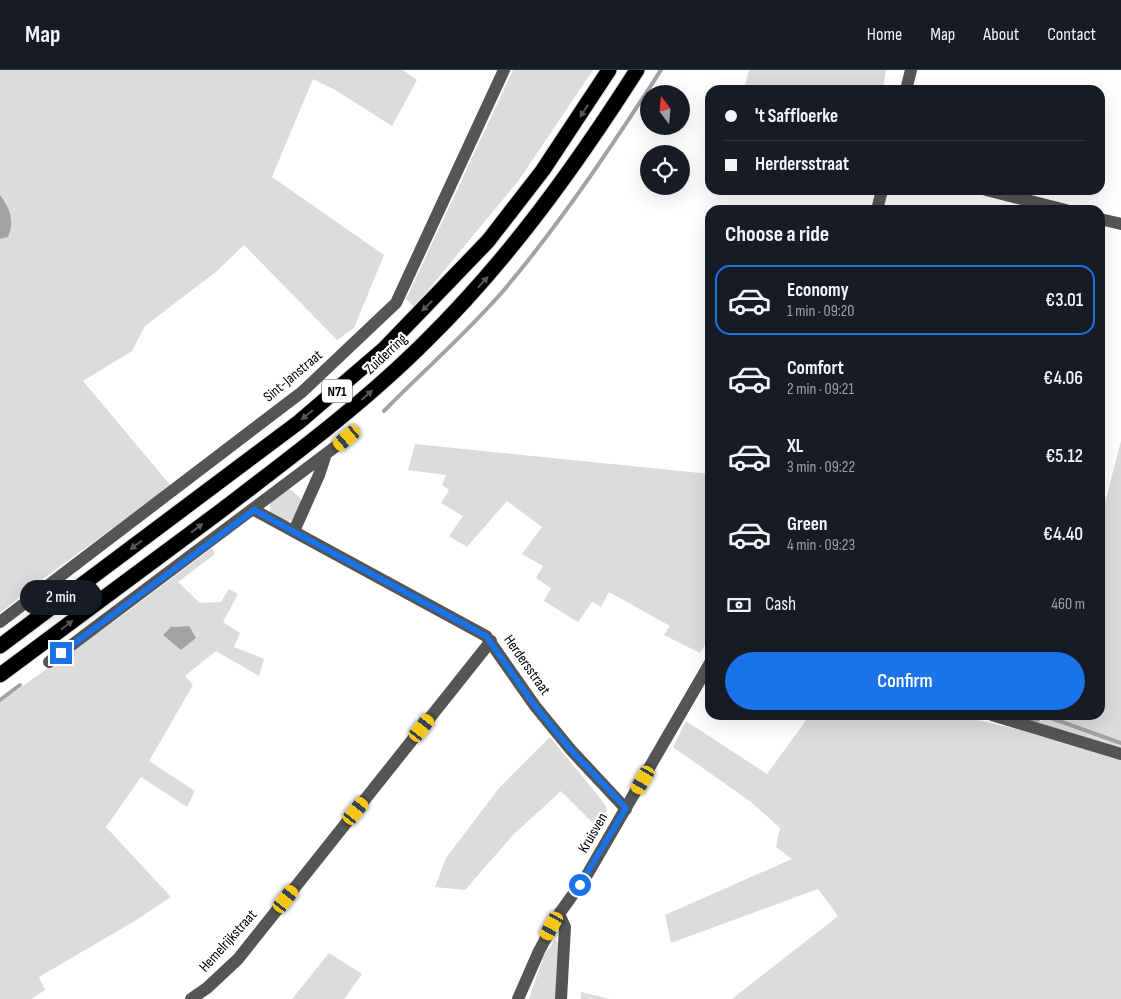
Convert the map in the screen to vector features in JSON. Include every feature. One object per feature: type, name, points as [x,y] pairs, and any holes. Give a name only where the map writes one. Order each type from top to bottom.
[{"type":"highway","name":"Zuiderring","points":[[0,646],[299,422],[384,349],[488,241],[543,170],[610,70]]},
{"type":"highway","name":"Zuiderring","points":[[0,675],[313,441],[398,368],[472,294],[513,247],[601,127],[637,70]]},
{"type":"street","name":"Sint-Janstraat","points":[[0,622],[302,392],[396,303],[504,70]]},
{"type":"street","points":[[907,85],[911,71]]},
{"type":"street","points":[[1006,195],[1046,205]]},
{"type":"street","points":[[1105,220],[1121,224]]},
{"type":"street","points":[[49,662],[254,510],[347,438]]},
{"type":"street","points":[[294,531],[319,475],[325,456]]},
{"type":"street","name":"Herdersstraat","points":[[254,510],[471,626],[491,641],[541,713],[571,750],[626,808]]},
{"type":"street","name":"Hemelrijkstraat","points":[[191,999],[207,988],[238,959],[491,641]]},
{"type":"street","name":"Kruisven","points":[[518,999],[539,951],[559,914],[587,875],[705,672]]},
{"type":"street","points":[[1009,720],[1121,754]]},
{"type":"street","points":[[559,914],[566,927],[561,999]]},
{"type":"shaded area","points":[[0,70],[403,70],[417,80],[392,126],[337,91],[313,79],[272,177],[384,255],[354,328],[337,340],[244,245],[217,271],[145,326],[132,351],[83,381],[171,486],[40,581],[0,613],[0,239],[8,237],[7,205],[0,195]]},
{"type":"shaded area","points":[[513,70],[593,70],[519,180],[414,307],[406,299]]},
{"type":"shaded area","points":[[749,70],[886,70],[884,85],[745,85]]},
{"type":"shaded area","points":[[0,195],[9,210],[11,226],[8,237],[0,239]]},
{"type":"shaded area","points":[[1121,441],[1121,999],[732,999],[838,916],[818,889],[671,943],[665,915],[792,859],[776,847],[780,828],[751,802],[673,747],[686,721],[767,774],[806,720],[977,720],[1020,730],[1042,720],[1105,720],[1105,503]]},
{"type":"shaded area","points":[[415,444],[705,473],[705,644],[700,653],[664,635],[670,626],[609,592],[601,607],[592,602],[578,622],[544,601],[551,588],[536,578],[543,566],[522,554],[542,527],[507,501],[467,547],[449,536],[463,516],[441,503],[449,490],[442,485],[446,475],[408,470]]},
{"type":"shaded area","points":[[288,488],[300,497],[301,503],[292,520],[285,523],[270,514],[270,502]]},
{"type":"shaded area","points":[[212,548],[215,554],[178,582],[200,603],[221,602],[229,589],[238,594],[223,622],[240,633],[234,647],[264,659],[259,676],[216,651],[185,676],[193,685],[149,761],[195,791],[187,807],[141,777],[106,827],[171,897],[138,919],[39,977],[45,990],[31,999],[0,999],[0,702],[123,615]]},
{"type":"shaded area","points":[[172,626],[189,626],[196,638],[181,650],[163,635]]},
{"type":"shaded area","points":[[550,737],[604,803],[607,810],[598,828],[561,791],[513,835],[465,890],[435,887],[446,858],[499,788]]},
{"type":"shaded area","points":[[555,940],[560,945],[558,999],[529,999],[544,955]]},
{"type":"shaded area","points":[[329,953],[362,974],[344,999],[292,999]]},
{"type":"shaded area","points":[[581,992],[610,999],[581,999]]},
{"type":"waterway","points":[[384,411],[504,290],[586,183],[661,70]]},
{"type":"waterway","points":[[0,700],[20,685]]},
{"type":"waterway","points":[[1057,720],[1121,743]]},
{"type":"route","points":[[61,653],[254,510],[479,631],[491,641],[535,706],[571,750],[626,808],[580,885]]}]
